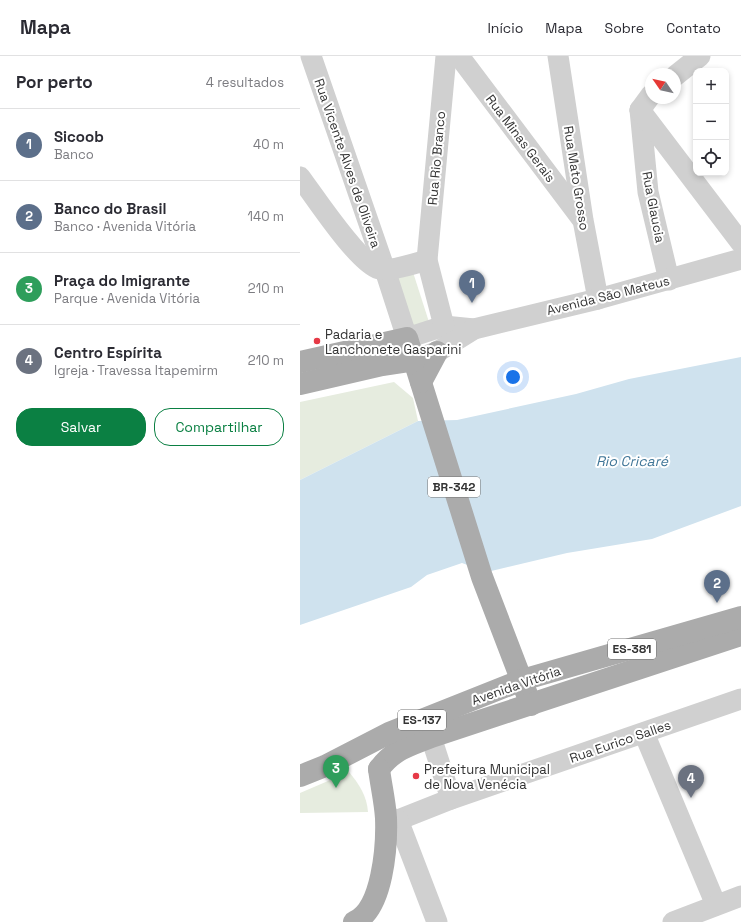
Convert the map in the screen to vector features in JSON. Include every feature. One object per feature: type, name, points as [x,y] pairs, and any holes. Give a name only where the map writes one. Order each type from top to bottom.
[{"type":"main road","name":"BR-342","points":[[407,338],[482,577],[522,680]]},
{"type":"main road","name":"Avenida São Mateus","points":[[300,362],[407,338]]},
{"type":"main road","points":[[382,365],[424,390],[437,352]]},
{"type":"main road","points":[[300,384],[382,365],[415,360]]},
{"type":"main road","name":"Avenida Vitória","points":[[300,776],[389,734],[522,680],[741,617]]},
{"type":"main road","name":"Avenida Vitória","points":[[379,769],[387,759],[397,751],[431,737],[741,635]]},
{"type":"main road","points":[[522,680],[531,705]]},
{"type":"main road","points":[[324,766],[358,764],[379,769],[392,819],[376,894],[359,921]]},
{"type":"street","name":"Rua Vicente Alves de Oliveira","points":[[311,56],[407,338]]},
{"type":"street","name":"Rua Rio Branco","points":[[444,326],[427,260],[446,56]]},
{"type":"street","name":"Rua Minas Gerais","points":[[458,56],[583,220]]},
{"type":"street","name":"Rua Mato Grosso","points":[[558,56],[583,220],[598,299]]},
{"type":"street","points":[[681,71],[700,56]]},
{"type":"street","name":"Rua Glaucia","points":[[646,104],[645,164],[648,192],[669,280]]},
{"type":"street","points":[[647,104],[674,154],[741,243]]},
{"type":"street","points":[[645,164],[674,154]]},
{"type":"street","points":[[300,177],[356,252],[374,267],[385,270],[427,260]]},
{"type":"street","name":"Avenida São Mateus","points":[[415,360],[437,352],[474,329],[598,299],[741,259]]},
{"type":"street","name":"Avenida São Mateus","points":[[407,338],[444,326],[474,329]]},
{"type":"street","name":"Rua Eurico Salles","points":[[392,819],[741,699]]},
{"type":"street","points":[[644,733],[716,906]]},
{"type":"street","points":[[431,737],[451,799]]},
{"type":"street","points":[[392,819],[437,922]]},
{"type":"street","points":[[673,922],[741,896]]},
{"type":"shaded area","points":[[411,266],[429,322],[413,328],[394,270]]},
{"type":"shaded area","points":[[394,382],[413,398],[418,421],[300,480],[300,402]]},
{"type":"shaded area","points":[[349,772],[362,790],[368,812],[300,813],[300,793]]},
{"type":"water","name":"Rio Cricaré","points":[[741,357],[741,506],[652,539],[567,553],[487,572],[462,563],[427,575],[411,587],[300,625],[300,480],[418,421],[457,420],[576,394],[629,379]]},
{"type":"place","name":"Sicoob","points":[[472,303]]},
{"type":"place","name":"Padaria e Lanchonete Gasparini","points":[[317,341]]},
{"type":"place","name":"Banco do Brasil","points":[[717,603]]},
{"type":"place","name":"Prefeitura Municipal de Nova Venécia","points":[[416,776]]},
{"type":"place","name":"Praça do Imigrante","points":[[336,788]]},
{"type":"place","name":"Centro Espírita","points":[[691,798]]}]
